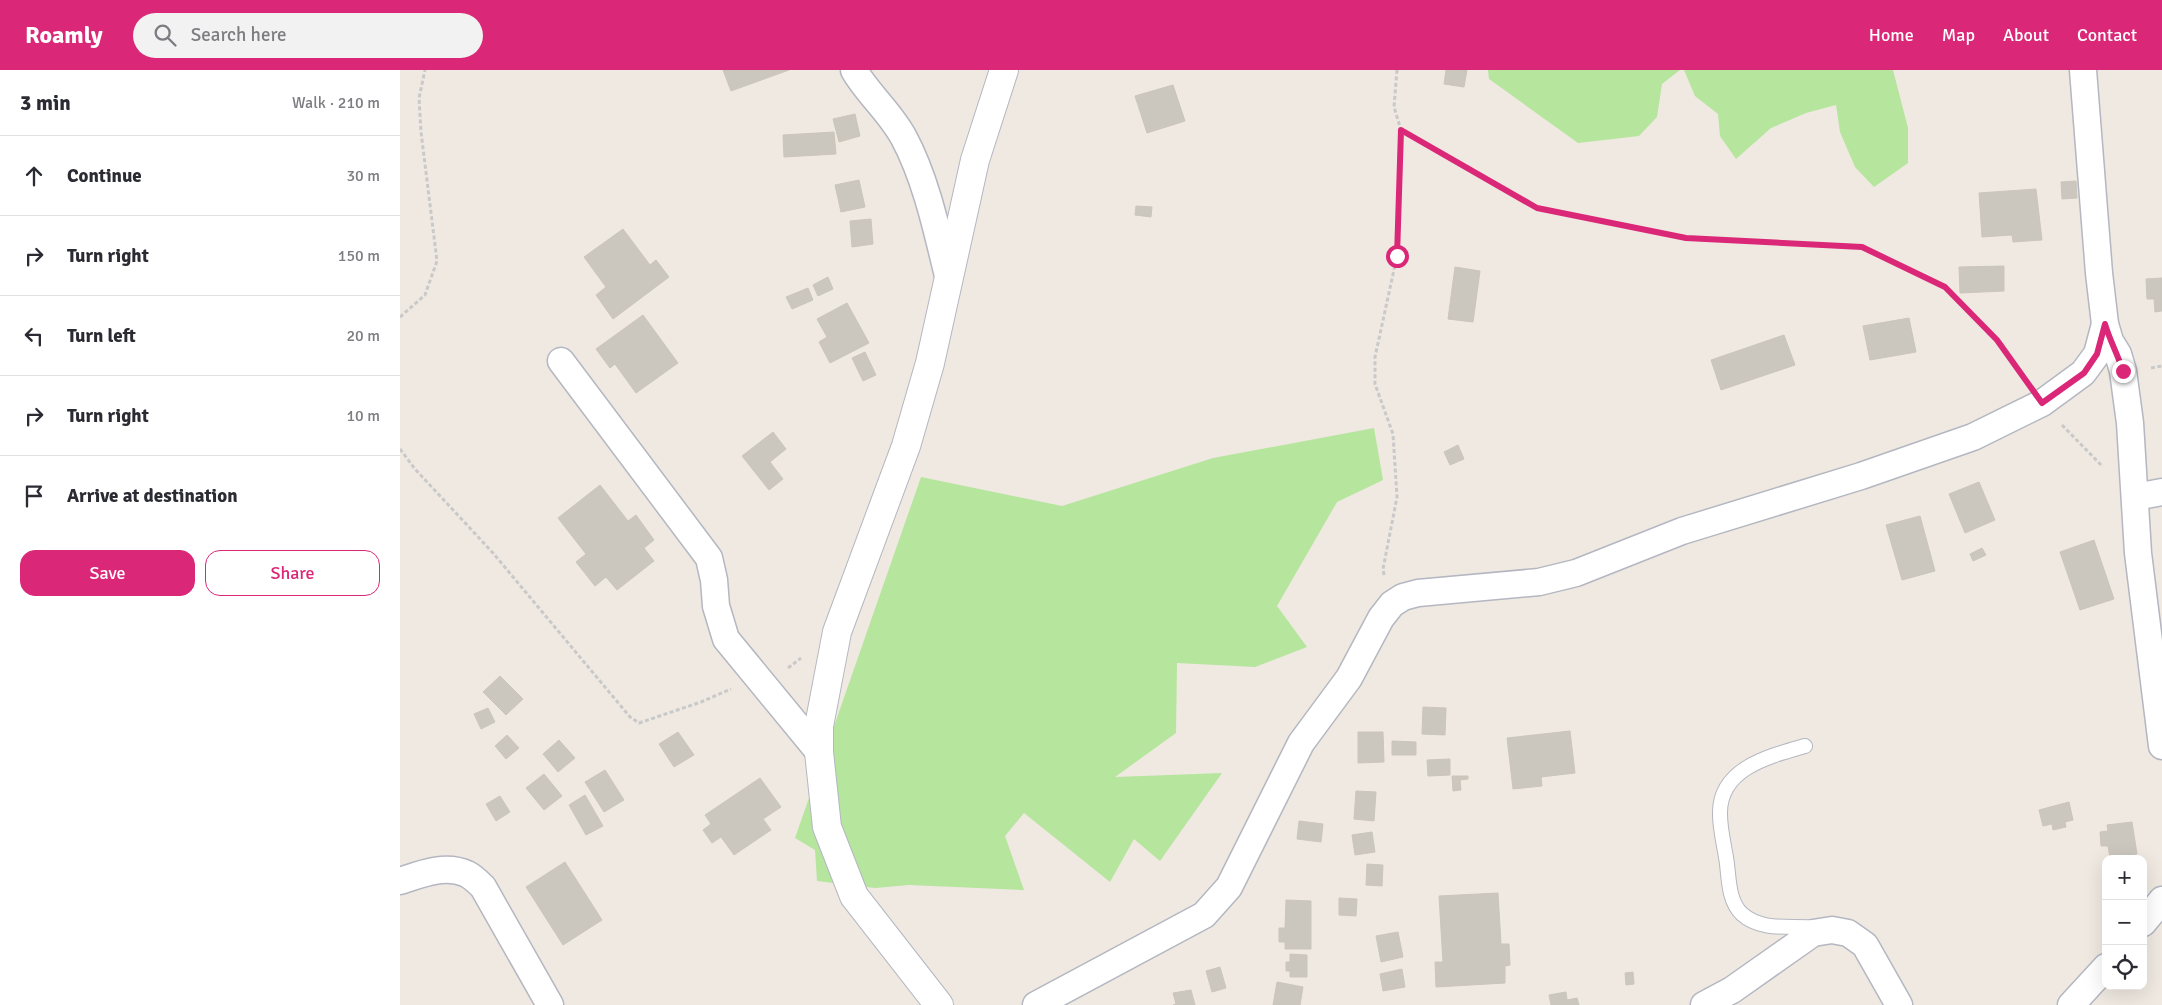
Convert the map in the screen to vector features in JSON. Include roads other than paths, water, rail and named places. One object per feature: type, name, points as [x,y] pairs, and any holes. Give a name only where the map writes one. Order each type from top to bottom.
[{"type":"street","points":[[854,70],[904,138],[928,197],[948,276]]},
{"type":"street","points":[[939,1005],[854,896],[827,827],[819,752],[820,719],[837,632],[906,446],[930,363],[975,160],[1004,70]]},
{"type":"street","points":[[2083,70],[2099,273],[2105,324],[2123,371],[2130,422],[2138,553],[2162,746]]},
{"type":"street","points":[[1036,1005],[1204,914],[1229,887],[1301,743],[1349,678],[1381,618],[1392,604],[1403,597],[1418,593],[1539,582],[1576,574],[1682,531],[1861,476],[1973,437],[2042,403],[2084,373],[2097,354],[2105,324]]},
{"type":"street","points":[[562,361],[709,558],[714,580],[716,606],[726,639],[819,752]]},
{"type":"street","points":[[2135,497],[2162,492]]},
{"type":"street","points":[[400,881],[428,871],[450,870],[468,874],[483,887],[550,1005]]},
{"type":"street","points":[[2147,918],[2162,900]]},
{"type":"street","points":[[1704,1005],[1732,990],[1813,933],[1832,930],[1848,933],[1865,945],[1899,1005]]},
{"type":"street","points":[[2071,1005],[2102,971]]},
{"type":"lane","points":[[1805,746],[1771,755],[1746,767],[1732,780],[1723,797],[1720,814],[1732,899],[1742,914],[1757,923],[1776,927],[1810,927],[1832,930]]}]
